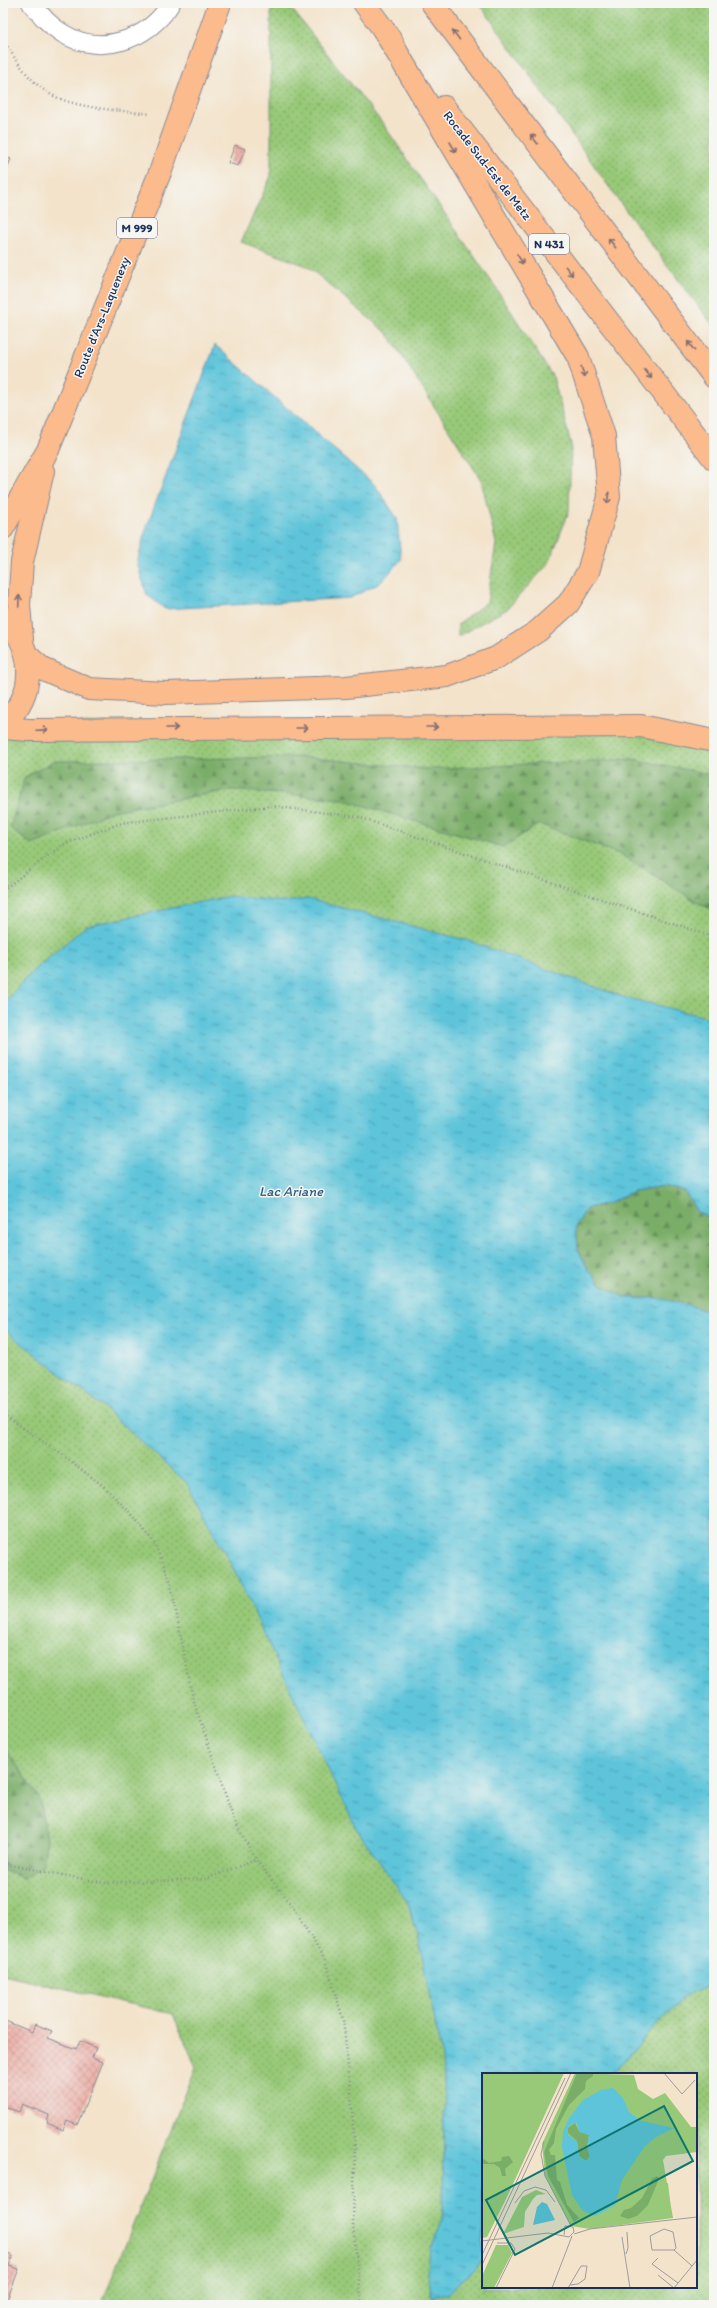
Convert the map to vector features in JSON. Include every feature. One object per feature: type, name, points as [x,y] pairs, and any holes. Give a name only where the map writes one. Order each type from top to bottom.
[{"type":"main road","name":"Route d'Ars-Laquenexy","points":[[3,528],[48,450],[161,170],[220,3]]},
{"type":"main road","name":"Rocade Sud-Est de Metz","points":[[364,3],[714,459]]},
{"type":"main road","points":[[432,3],[714,377]]},
{"type":"main road","points":[[3,617],[12,625],[25,648],[43,669],[89,688],[166,692],[346,687],[447,676],[496,658],[538,630],[568,604],[588,572],[609,497],[604,436],[578,357],[384,29]]},
{"type":"main road","name":"Route d'Ars-Laquenexy","points":[[3,723],[19,706],[26,690],[29,674],[18,605],[22,562],[48,450]]},
{"type":"main road","points":[[3,728],[29,730],[641,726],[714,741]]},
{"type":"lane","points":[[32,3],[45,20],[62,34],[82,42],[98,44],[132,39],[149,29],[165,14],[171,3]]},
{"type":"path","points":[[3,40],[21,68],[45,91],[73,103],[154,115],[177,123]]},
{"type":"path","points":[[3,890],[62,845],[120,823],[270,806],[358,817],[714,937]]},
{"type":"path","points":[[3,877],[7,887]]},
{"type":"path","points":[[3,1414],[101,1484],[131,1513],[154,1542],[170,1580],[193,1699],[211,1756],[234,1820],[256,1860],[292,1906],[325,1960],[343,2019],[355,2148],[354,2225],[362,2305]]},
{"type":"path","points":[[3,1862],[10,1865],[105,1883],[204,1879],[256,1860]]},
{"type":"path","points":[[705,2305],[714,2300]]},
{"type":"green space","points":[[273,3],[287,3],[383,124],[494,285],[553,377],[571,444],[569,511],[549,563],[507,609],[458,636],[458,624],[487,602],[496,543],[481,480],[388,334],[307,266],[241,242],[271,176],[271,5]]},
{"type":"green space","points":[[479,3],[714,3],[714,327],[624,208]]},
{"type":"green space","points":[[3,723],[641,726],[714,741],[714,2305],[101,2305],[196,2067],[173,2014],[3,1974]]},
{"type":"green space","points":[[302,757],[427,769],[633,759],[714,775],[714,910],[702,905],[621,855],[539,824],[503,847],[341,799],[231,790],[112,811],[32,845],[10,828],[25,777],[54,761]]},
{"type":"green space","points":[[665,1186],[685,1192],[697,1212],[714,1219],[714,1317],[709,1312],[657,1298],[625,1298],[603,1286],[588,1269],[578,1249],[576,1226],[587,1208],[610,1203],[634,1191]]},
{"type":"green space","points":[[3,1745],[39,1797],[47,1839],[43,1864],[25,1879],[3,1870]]},
{"type":"water","points":[[215,345],[375,485],[397,518],[401,560],[380,583],[350,598],[165,609],[147,595],[137,563],[146,529]]},
{"type":"water","name":"Lac Ariane","points":[[230,896],[285,902],[308,899],[469,941],[623,997],[714,1019],[714,1219],[697,1212],[685,1192],[665,1186],[634,1191],[610,1203],[587,1208],[576,1226],[578,1249],[588,1269],[603,1286],[625,1298],[657,1298],[685,1304],[709,1312],[714,1317],[714,1983],[682,1998],[613,2073],[482,2073],[482,2261],[448,2294],[432,2297],[428,2273],[430,2248],[443,2220],[444,2104],[442,2059],[419,1940],[408,1903],[356,1828],[232,1566],[187,1483],[104,1408],[11,1335],[3,1325],[3,1004],[35,969],[86,926]]},
{"type":"building","points":[[235,145],[245,149],[238,166],[228,163]]},
{"type":"building","points":[[3,156],[11,159],[3,178]]},
{"type":"building","points":[[3,2020],[32,2032],[35,2024],[52,2031],[48,2038],[76,2049],[80,2041],[96,2048],[92,2058],[103,2062],[77,2125],[67,2121],[63,2130],[47,2123],[49,2115],[22,2104],[19,2112],[3,2106],[5,2098],[3,2097]]},
{"type":"building","points":[[3,2252],[13,2256],[9,2266],[19,2269],[5,2305],[3,2305]]}]
